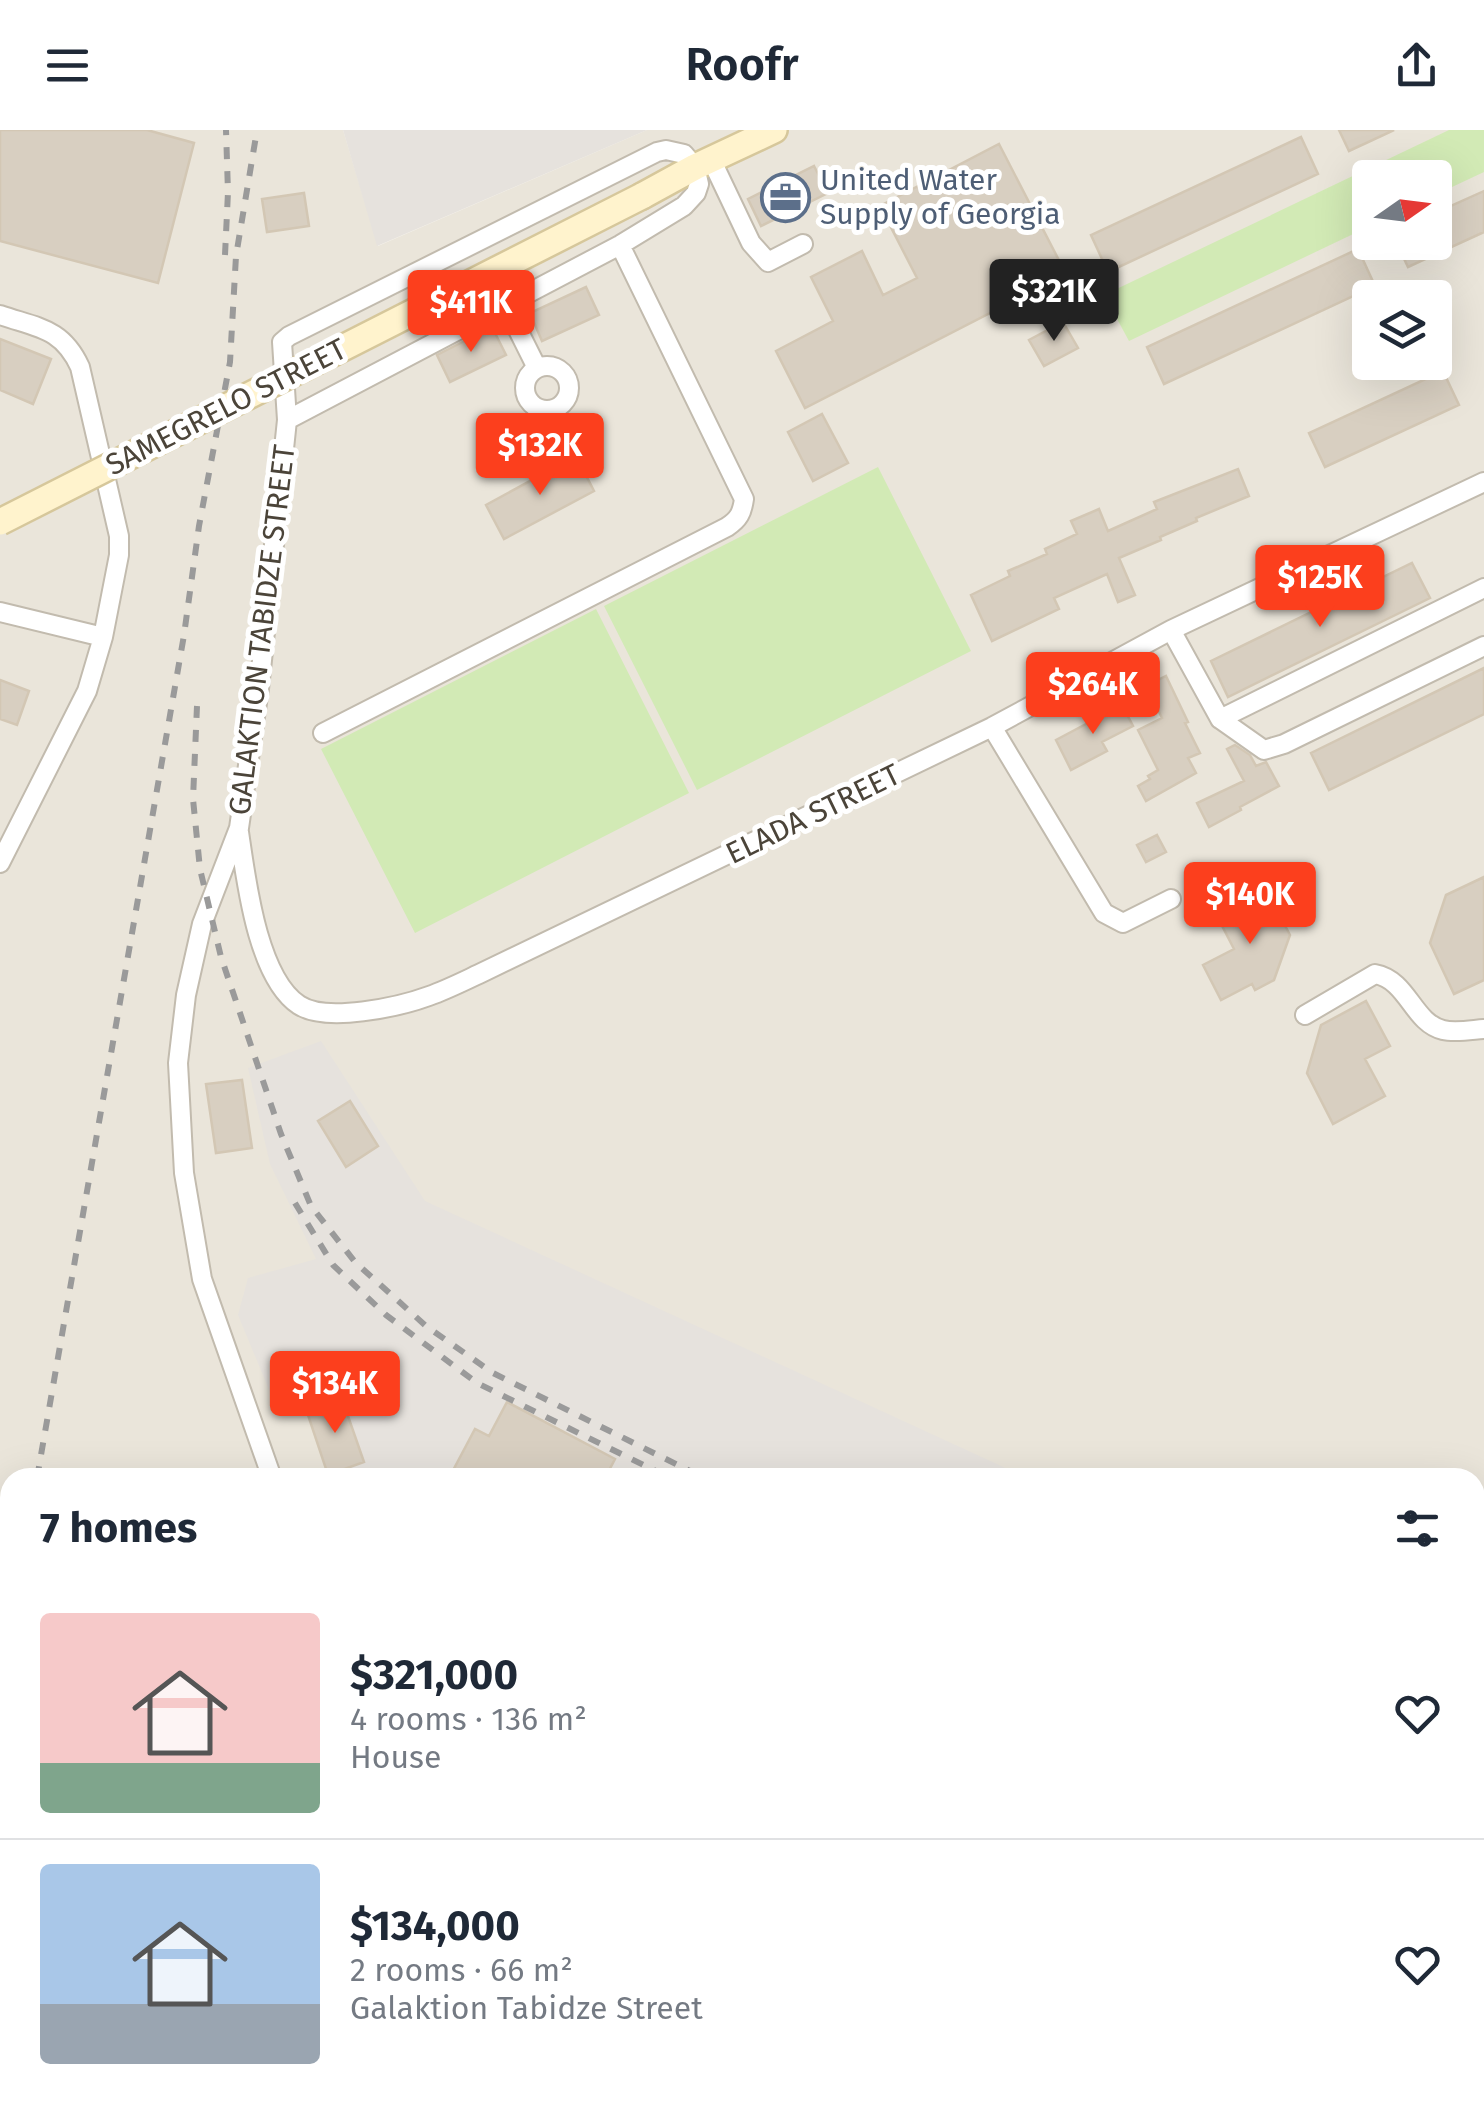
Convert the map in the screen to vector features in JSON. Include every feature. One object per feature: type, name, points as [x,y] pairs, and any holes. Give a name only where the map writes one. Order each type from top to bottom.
[{"type":"main road","name":"SAMEGRELO STREET","points":[[0,522],[774,130]]},
{"type":"street","name":"GALAKTION TABIDZE STREET","points":[[268,1468],[202,1279],[184,1173],[178,1064],[186,994],[202,924],[239,828],[259,689],[287,420],[282,342],[657,152],[684,154],[704,163],[691,200],[620,245],[287,420]]},
{"type":"street","points":[[704,163],[751,243],[768,262],[803,244]]},
{"type":"street","points":[[323,733],[738,520],[744,499],[620,245]]},
{"type":"street","points":[[506,306],[538,368]]},
{"type":"street","points":[[0,315],[59,336],[72,350],[80,368],[119,555],[87,691],[0,863]]},
{"type":"street","name":"ELADA STREET","points":[[239,828],[255,923],[272,970],[287,994],[310,1011],[334,1013],[397,1005],[454,986],[992,728],[1170,630],[1484,482]]},
{"type":"street","points":[[1220,718],[1484,588]]},
{"type":"street","points":[[0,612],[102,637]]},
{"type":"street","points":[[1170,630],[1220,718],[1264,750],[1284,744],[1484,646]]},
{"type":"street","points":[[992,728],[1104,913],[1123,923],[1171,899]]},
{"type":"street","points":[[1305,1015],[1375,974],[1387,976],[1396,984],[1430,1025],[1446,1031],[1484,1029]]},
{"type":"shaded area","points":[[0,130],[343,130],[378,246],[647,130],[1484,130],[1484,1468],[0,1468]]},
{"type":"shaded area","points":[[343,130],[647,130],[377,246]]},
{"type":"shaded area","points":[[321,1041],[425,1201],[1005,1468],[326,1468],[306,1409],[277,1409],[238,1315],[248,1278],[316,1259],[270,1164],[248,1068]]},
{"type":"green space","points":[[1449,130],[1484,130],[1484,172],[1452,187],[1452,160],[1386,160]]},
{"type":"green space","points":[[1352,176],[1352,235],[1129,341],[1104,295]]},
{"type":"green space","points":[[878,467],[971,651],[697,790],[604,606]]},
{"type":"green space","points":[[596,609],[689,793],[415,933],[321,749]]},
{"type":"building","points":[[0,130],[147,130],[194,143],[158,283],[0,241]]},
{"type":"building","points":[[1339,130],[1394,130],[1349,151]]},
{"type":"building","points":[[1301,137],[1318,174],[1108,272],[1091,235]]},
{"type":"building","points":[[999,144],[1066,274],[805,408],[776,351],[833,321],[811,277],[862,251],[883,295],[917,278],[880,206]]},
{"type":"building","name":"United Water Supply of Georgia","points":[[814,166],[828,193],[761,226],[748,199]]},
{"type":"building","points":[[1484,191],[1484,232],[1452,247],[1452,205]]},
{"type":"building","points":[[304,193],[309,226],[267,232],[262,199]]},
{"type":"building","points":[[1352,252],[1352,260],[1363,260],[1372,280],[1352,280],[1352,297],[1164,384],[1147,347]]},
{"type":"building","points":[[1405,260],[1423,260],[1408,267]]},
{"type":"building","points":[[586,287],[599,315],[542,341],[530,313]]},
{"type":"building","points":[[1063,322],[1078,348],[1044,366],[1029,340]]},
{"type":"building","points":[[492,327],[506,355],[450,382],[437,355]]},
{"type":"building","points":[[0,339],[51,359],[33,404],[0,390]]},
{"type":"building","points":[[1424,380],[1447,380],[1459,405],[1325,467],[1309,433]]},
{"type":"building","points":[[822,414],[848,463],[813,481],[788,432]]},
{"type":"building","points":[[576,456],[594,491],[504,539],[486,505]]},
{"type":"building","points":[[1238,469],[1249,496],[1119,558],[1135,595],[1118,602],[1107,574],[1054,598],[1059,609],[992,641],[971,595],[1077,534],[1071,521],[1099,509],[1108,531],[1157,509],[1154,502]]},
{"type":"building","points":[[1412,563],[1430,598],[1228,697],[1211,661]]},
{"type":"building","points":[[1484,668],[1484,714],[1329,790],[1311,753]]},
{"type":"building","points":[[1166,676],[1200,753],[1188,758],[1196,773],[1146,801],[1138,786],[1158,770],[1138,730],[1162,718],[1146,686]]},
{"type":"building","points":[[0,680],[29,691],[17,725],[0,719]]},
{"type":"building","points":[[1122,705],[1133,726],[1102,742],[1107,751],[1071,770],[1056,740]]},
{"type":"building","points":[[1235,745],[1250,755],[1256,766],[1266,762],[1279,786],[1209,827],[1197,803],[1244,781],[1227,749]]},
{"type":"building","points":[[1157,835],[1166,852],[1146,862],[1137,845]]},
{"type":"building","points":[[1484,877],[1484,980],[1454,994],[1430,943],[1446,895]]},
{"type":"building","points":[[1266,890],[1290,935],[1274,980],[1255,990],[1252,984],[1221,1000],[1203,965],[1234,949],[1217,916]]},
{"type":"building","points":[[1366,1001],[1390,1046],[1365,1059],[1385,1096],[1333,1124],[1307,1073],[1321,1025]]},
{"type":"building","points":[[242,1080],[252,1148],[216,1153],[206,1084]]},
{"type":"building","points":[[350,1101],[378,1146],[346,1167],[318,1121]]},
{"type":"building","points":[[341,1396],[364,1462],[347,1468],[326,1468],[306,1409]]},
{"type":"building","points":[[507,1402],[615,1459],[610,1468],[454,1468],[475,1429],[489,1436]]},
{"type":"railway","points":[[225,255],[226,130]]},
{"type":"railway","points":[[39,1468],[230,362],[236,256],[257,130]]},
{"type":"railway","points":[[197,706],[193,799],[200,869],[221,957],[281,1134],[311,1206],[355,1262],[426,1326],[493,1373],[684,1468]]},
{"type":"railway","points":[[295,1203],[333,1265],[386,1315],[477,1383],[650,1468]]},
{"type":"place","name":"United Water Supply of Georgia","points":[[785,197]]}]
